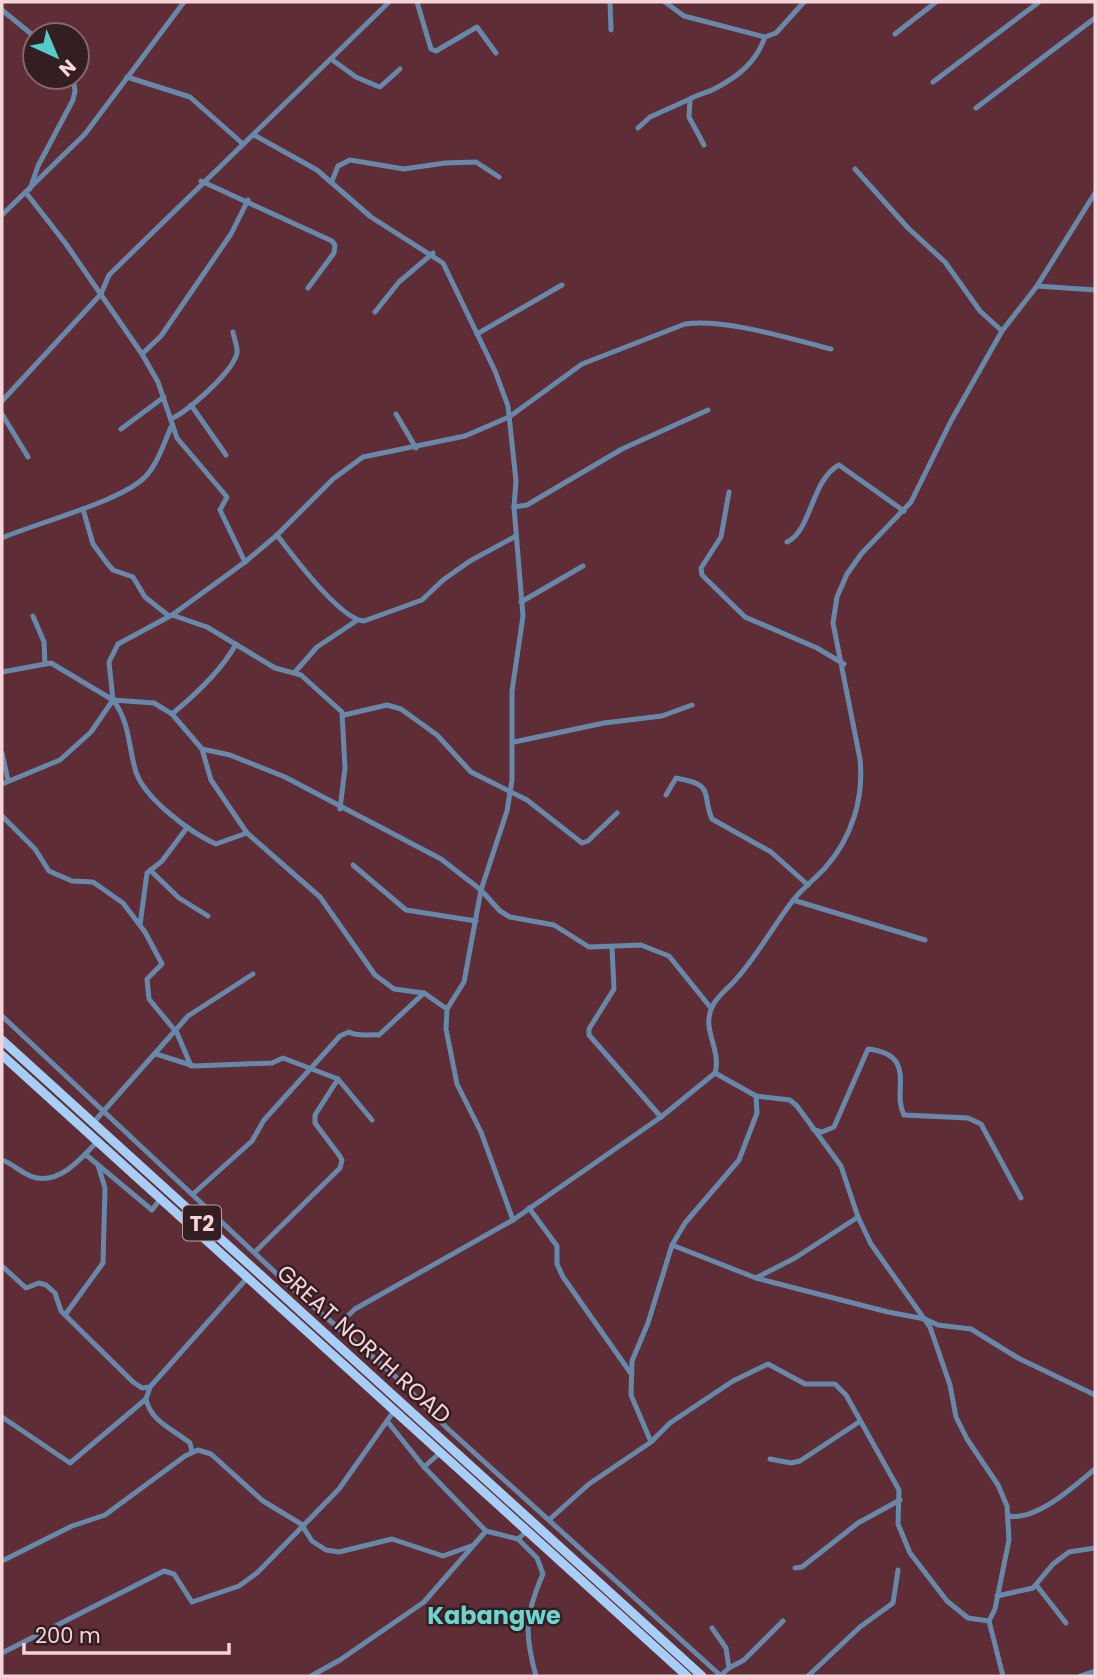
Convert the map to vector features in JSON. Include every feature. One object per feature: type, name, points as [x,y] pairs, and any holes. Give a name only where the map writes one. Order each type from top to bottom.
[{"type":"main road","name":"GREAT NORTH ROAD","points":[[2,1040],[702,1676]]},
{"type":"main road","name":"GREAT NORTH ROAD","points":[[2,1055],[687,1676]]},
{"type":"street","points":[[2,215],[85,134],[184,2]]},
{"type":"street","points":[[2,401],[101,294],[109,275],[201,181],[254,135],[389,2]]},
{"type":"street","points":[[417,2],[432,49],[436,51],[477,27],[496,53]]},
{"type":"street","points":[[610,2],[611,30]]},
{"type":"street","points":[[664,2],[684,16],[765,37],[776,33],[804,2]]},
{"type":"street","points":[[895,34],[936,2]]},
{"type":"street","points":[[933,82],[1039,2]]},
{"type":"street","points":[[2,10],[21,26]]},
{"type":"street","points":[[976,108],[1095,18]]},
{"type":"street","points":[[638,128],[650,117],[714,90],[747,68],[758,57],[765,37]]},
{"type":"street","points":[[331,59],[356,77],[380,87],[400,69]]},
{"type":"street","points":[[127,76],[190,97],[243,144]]},
{"type":"street","points":[[28,192],[38,166],[73,100],[73,91]]},
{"type":"street","points":[[690,99],[689,117],[704,145]]},
{"type":"street","points":[[254,135],[332,181],[371,217],[433,254],[443,263],[495,372],[509,417],[516,481],[514,507],[522,629],[516,650],[512,691],[514,743],[511,792],[481,890],[464,982],[447,1009],[446,1029],[457,1084],[481,1132],[513,1220]]},
{"type":"street","points":[[332,181],[338,166],[350,160],[404,169],[477,162],[499,177]]},
{"type":"street","points":[[855,169],[908,228],[945,262],[980,311],[1002,331]]},
{"type":"street","points":[[201,181],[248,200],[335,244],[334,253],[309,288]]},
{"type":"street","points":[[2,538],[83,509],[143,479],[156,461],[171,427],[164,397],[142,354],[28,192]]},
{"type":"street","points":[[336,1328],[355,1309],[513,1220],[662,1117],[715,1073],[716,1056],[708,1027],[711,1008],[751,961],[793,900],[830,861],[848,834],[860,791],[860,758],[834,623],[837,597],[847,574],[862,553],[904,511],[1002,331],[1037,286],[1095,193]]},
{"type":"street","points":[[142,354],[160,336],[231,234],[248,200]]},
{"type":"street","points":[[376,312],[400,282],[433,254]]},
{"type":"street","points":[[477,334],[562,285]]},
{"type":"street","points":[[1037,286],[1095,290]]},
{"type":"street","points":[[247,833],[216,844],[186,830],[136,774],[125,718],[113,700],[108,674],[113,649],[170,615],[245,562],[277,535],[333,479],[363,457],[465,436],[509,417],[582,364],[685,324],[698,322],[775,334],[831,349]]},
{"type":"street","points":[[171,419],[191,405],[234,362],[238,350],[233,332]]},
{"type":"street","points":[[121,429],[164,397]]},
{"type":"street","points":[[191,405],[226,456]]},
{"type":"street","points":[[514,507],[527,505],[622,449],[708,410]]},
{"type":"street","points":[[2,414],[28,457]]},
{"type":"street","points":[[396,414],[416,448]]},
{"type":"street","points":[[171,427],[227,497],[220,510],[245,562]]},
{"type":"street","points":[[787,542],[799,533],[810,505],[839,466],[904,511]]},
{"type":"street","points":[[729,492],[725,504],[724,530],[701,568],[702,575],[745,617],[817,648],[844,664]]},
{"type":"street","points":[[83,509],[93,544],[114,569],[133,577],[145,597],[170,615],[207,627],[275,668],[295,672],[304,677],[344,715],[345,768],[341,809]]},
{"type":"street","points":[[277,535],[310,578],[356,621]]},
{"type":"street","points":[[295,672],[317,647],[356,621],[370,621],[422,600],[452,574],[516,536]]},
{"type":"street","points":[[521,602],[583,566]]},
{"type":"street","points":[[33,616],[44,642],[45,664]]},
{"type":"street","points":[[172,714],[205,685],[208,677],[231,654],[236,643]]},
{"type":"street","points":[[2,672],[45,664],[55,665],[113,700],[146,701],[172,714],[180,727],[202,748],[230,755],[279,775],[441,859],[481,890],[499,911],[510,917],[554,925],[589,947],[641,945],[669,956],[711,1008]]},
{"type":"street","points":[[2,784],[69,753],[91,732],[113,700]]},
{"type":"street","points":[[344,715],[387,705],[401,709],[437,735],[471,772],[527,800],[582,843],[588,841],[617,813]]},
{"type":"street","points":[[514,743],[604,723],[662,716],[692,705]]},
{"type":"street","points":[[202,748],[211,780],[247,833],[328,907],[375,975],[394,989],[424,993],[447,1009]]},
{"type":"street","points":[[2,753],[8,780]]},
{"type":"street","points":[[666,795],[676,778],[696,784],[709,797],[712,819],[771,852],[808,885]]},
{"type":"street","points":[[2,816],[35,849],[47,869],[72,881],[93,882],[123,903],[141,925],[162,964],[146,979],[147,993],[152,1005],[174,1029],[191,1066]]},
{"type":"street","points":[[141,925],[145,877],[186,830]]},
{"type":"street","points":[[353,865],[406,910],[476,921]]},
{"type":"street","points":[[150,870],[179,898],[208,916]]},
{"type":"street","points":[[793,900],[925,940]]},
{"type":"street","points":[[612,947],[614,989],[589,1030],[589,1035],[662,1117]]},
{"type":"street","points":[[93,1123],[143,1063],[156,1054],[159,1045],[174,1029],[188,1016],[253,974]]},
{"type":"street","points":[[193,1194],[252,1141],[264,1120],[340,1036],[349,1032],[358,1036],[369,1032],[381,1034],[424,993]]},
{"type":"street","points":[[2,1016],[102,1113],[336,1328],[395,1376],[447,1429],[550,1519],[721,1676],[744,1660],[783,1621]]},
{"type":"street","points":[[813,1129],[822,1132],[834,1127],[868,1049],[875,1050],[886,1054],[900,1069],[904,1115],[968,1118],[981,1124],[1021,1198]]},
{"type":"street","points":[[156,1054],[191,1066],[272,1063],[283,1058],[338,1079],[372,1120]]},
{"type":"street","points":[[715,1073],[757,1096],[790,1100],[841,1166],[858,1217],[887,1270],[925,1319],[939,1347],[956,1417],[967,1439],[998,1485],[1009,1516],[1009,1540],[989,1621],[1003,1676]]},
{"type":"street","points":[[255,1252],[340,1168],[340,1155],[315,1123],[315,1115],[338,1079]]},
{"type":"street","points":[[651,1442],[631,1395],[632,1362],[648,1323],[672,1245],[685,1223],[739,1160],[757,1113],[757,1096]]},
{"type":"street","points":[[3,1159],[27,1174],[48,1177],[71,1168],[98,1141]]},
{"type":"street","points":[[85,1154],[152,1210],[162,1198]]},
{"type":"street","points":[[65,1315],[103,1264],[105,1188],[98,1165]]},
{"type":"street","points":[[528,1208],[556,1245],[557,1264],[564,1278],[632,1376]]},
{"type":"street","points":[[756,1278],[795,1258],[858,1217]]},
{"type":"street","points":[[672,1245],[756,1278],[925,1319],[938,1325],[971,1329],[1018,1358],[1095,1395]]},
{"type":"street","points":[[2,1266],[26,1288],[39,1283],[46,1285],[55,1293],[65,1315],[133,1382],[142,1388],[150,1387]]},
{"type":"street","points":[[192,1452],[190,1443],[167,1429],[148,1409],[146,1399],[150,1387],[248,1277]]},
{"type":"street","points":[[550,1519],[590,1484],[651,1442],[670,1423],[733,1381],[768,1364],[805,1384],[835,1384],[854,1407],[859,1422],[885,1462],[899,1490],[898,1524],[910,1553],[947,1601],[968,1618],[989,1621]]},
{"type":"street","points":[[2,1417],[68,1464],[146,1399]]},
{"type":"street","points":[[2,1653],[164,1572],[174,1574],[192,1602],[239,1586],[257,1573],[301,1524],[314,1516],[339,1489],[394,1411]]},
{"type":"street","points":[[387,1421],[424,1467],[486,1531],[518,1539],[537,1558],[543,1574],[528,1608],[526,1632],[537,1676]]},
{"type":"street","points":[[770,1459],[791,1463],[800,1461],[859,1422]]},
{"type":"street","points":[[2,1561],[72,1526],[105,1515],[192,1452],[202,1451],[211,1454],[263,1502],[301,1524],[312,1541],[326,1550],[339,1552],[389,1539],[437,1556],[451,1555],[471,1546]]},
{"type":"street","points":[[424,1467],[441,1452]]},
{"type":"street","points":[[1009,1516],[1026,1516],[1042,1508],[1095,1469]]},
{"type":"street","points":[[795,1568],[802,1567],[859,1523],[900,1500]]},
{"type":"street","points":[[518,1539],[528,1530]]},
{"type":"street","points":[[311,1676],[340,1660],[410,1609],[424,1602],[486,1531]]},
{"type":"street","points":[[997,1596],[1038,1586],[1053,1564],[1069,1552],[1095,1548]]},
{"type":"street","points":[[808,1676],[860,1627],[893,1603],[898,1570]]},
{"type":"street","points":[[1038,1586],[1066,1623]]},
{"type":"street","points":[[712,1628],[726,1648],[729,1668]]},
{"type":"street","points":[[1080,1676],[1095,1671]]},
{"type":"district","name":"Kabangwe","points":[[494,1615]]}]
